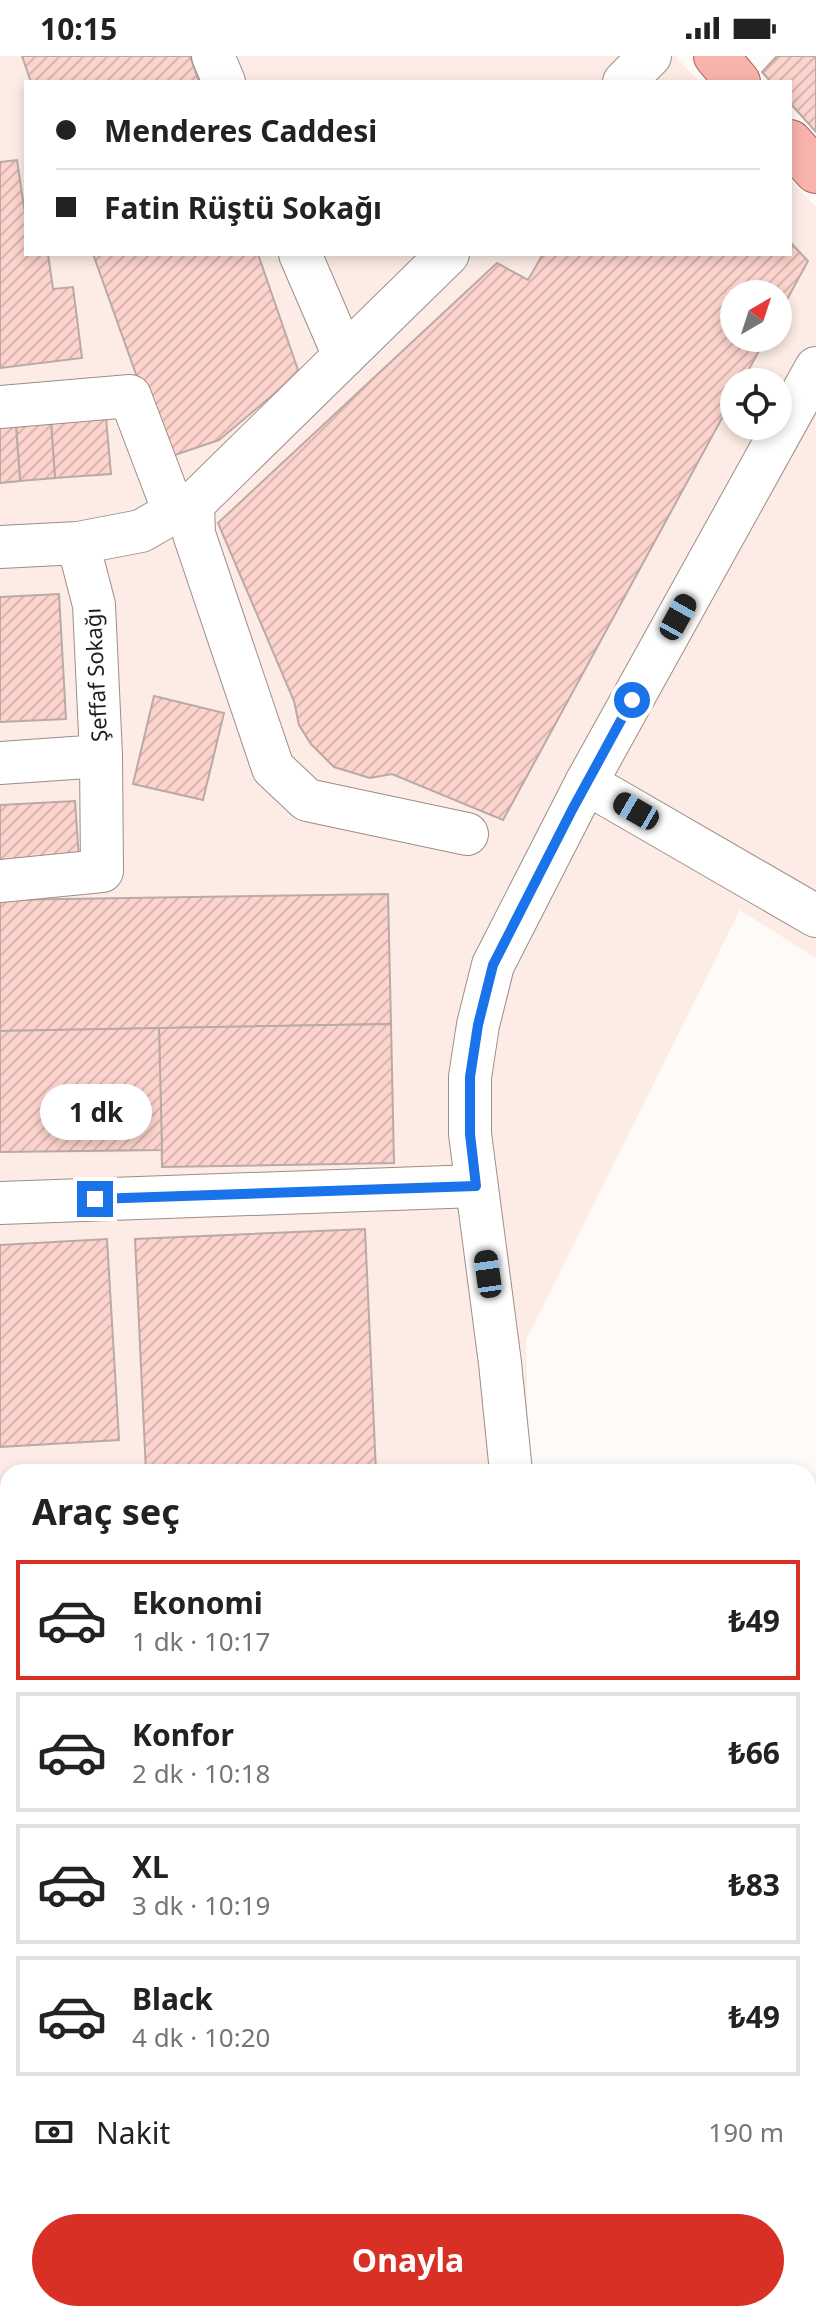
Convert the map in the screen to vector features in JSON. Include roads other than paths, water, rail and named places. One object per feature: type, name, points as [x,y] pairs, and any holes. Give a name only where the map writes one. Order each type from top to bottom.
[{"type":"main road","points":[[716,56],[736,80]]},
{"type":"main road","points":[[792,144],[816,171]]},
{"type":"street","points":[[213,56],[223,80]]},
{"type":"street","points":[[626,80],[650,56]]},
{"type":"street","points":[[301,256],[344,356]]},
{"type":"street","points":[[446,256],[193,504],[194,534],[273,768],[307,800],[467,834]]},
{"type":"street","points":[[510,1464],[470,1134],[470,1077],[478,1025],[493,965],[586,783],[816,368]]},
{"type":"street","points":[[0,407],[130,396],[174,512],[141,531],[78,543],[0,547]]},
{"type":"street","name":"Şeffaf Sokağı","points":[[0,763],[101,756],[94,605],[78,543]]},
{"type":"street","points":[[0,881],[102,871],[101,756]]},
{"type":"street","points":[[586,783],[816,916]]},
{"type":"street","points":[[0,1203],[476,1186]]}]
